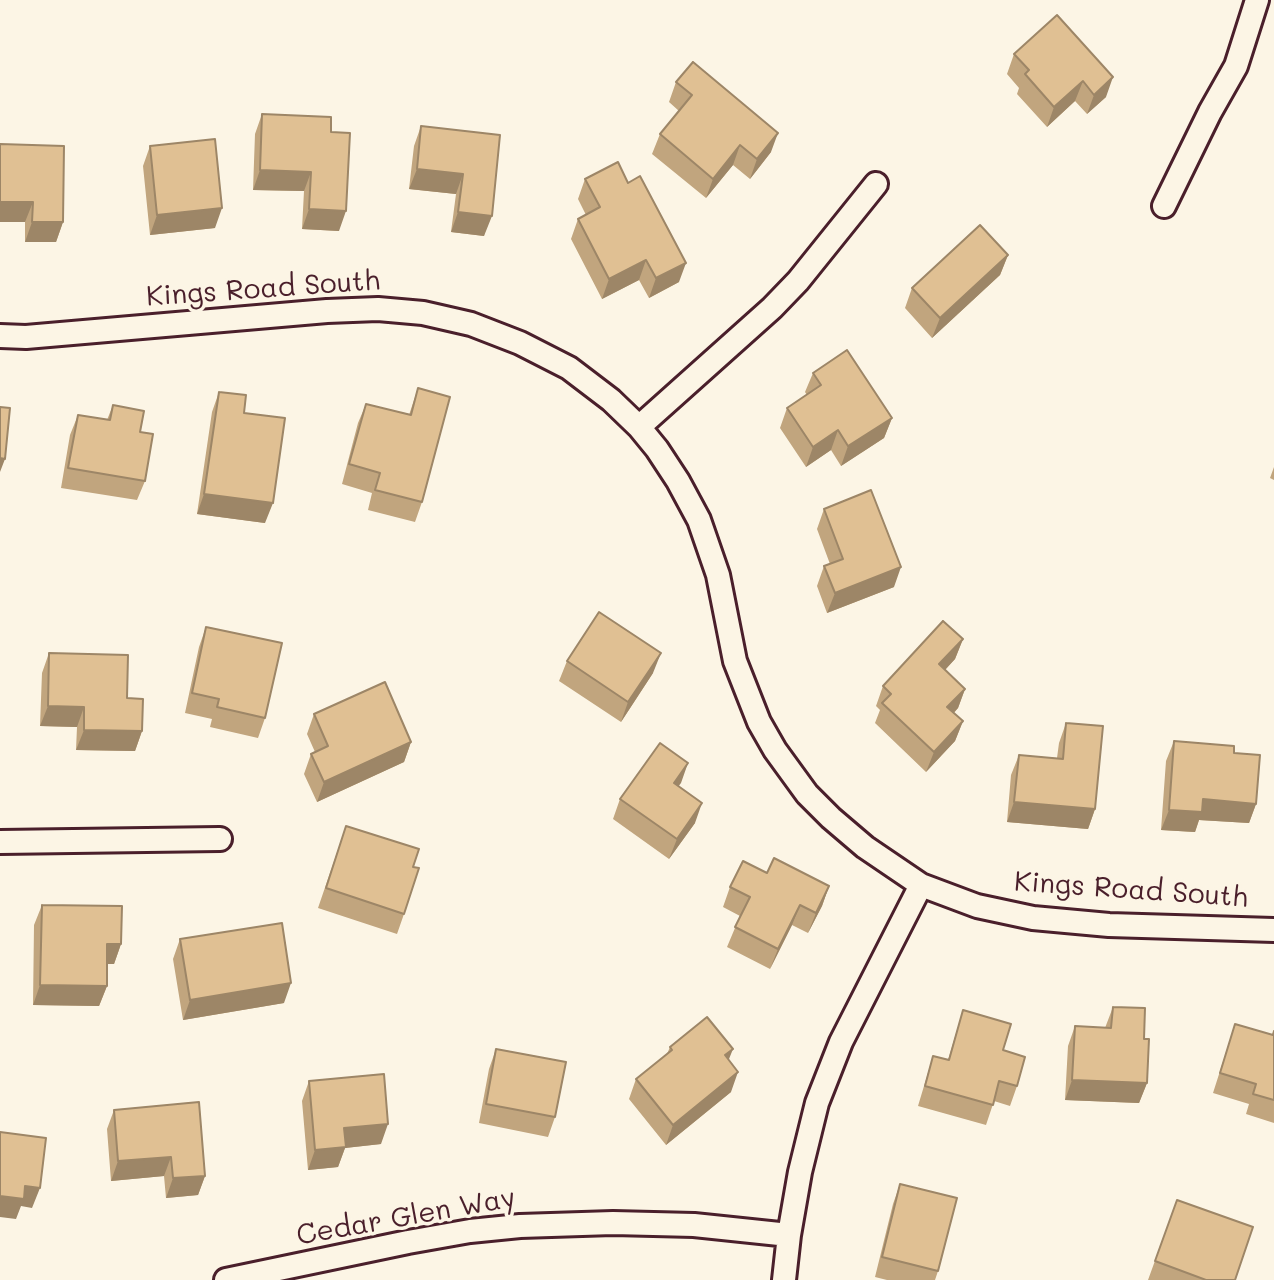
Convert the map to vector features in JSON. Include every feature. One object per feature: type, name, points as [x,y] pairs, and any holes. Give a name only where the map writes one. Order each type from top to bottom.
[{"type":"street","points":[[1164,206],[1236,66],[1257,0]]},
{"type":"street","points":[[639,427],[772,308],[798,281],[876,184]]},
{"type":"street","name":"Kings Road South","points":[[0,336],[26,337],[378,309],[423,313],[471,324],[520,343],[569,368],[611,400],[657,449],[699,520],[718,575],[735,661],[759,722],[807,794],[865,847],[921,885],[977,906],[1033,918],[1109,925],[1274,930]]},
{"type":"street","points":[[0,842],[220,839]]},
{"type":"street","points":[[784,1280],[800,1172],[817,1103],[841,1042],[921,885]]},
{"type":"street","name":"Cedar Glen Way","points":[[226,1280],[408,1242],[520,1226],[694,1225],[789,1235]]},
{"type":"building","points":[[1057,15],[1113,77],[1094,95],[1083,81],[1054,107],[1025,74],[1029,70],[1014,54]]},
{"type":"building","points":[[693,62],[778,133],[757,159],[740,145],[713,179],[660,134],[692,95],[676,82]]},
{"type":"building","points":[[262,114],[331,117],[331,132],[350,133],[346,211],[309,209],[311,172],[260,170]]},
{"type":"building","points":[[421,126],[500,135],[492,216],[458,212],[463,174],[417,169]]},
{"type":"building","points":[[215,139],[222,208],[157,215],[150,146]]},
{"type":"building","points":[[0,144],[64,146],[63,222],[32,222],[33,202],[0,202]]},
{"type":"building","points":[[618,162],[628,183],[640,176],[686,263],[656,278],[646,260],[609,279],[578,219],[600,207],[585,179]]},
{"type":"building","points":[[980,225],[1008,255],[940,318],[912,288]]},
{"type":"building","points":[[847,350],[892,418],[848,446],[838,430],[813,447],[787,408],[821,385],[813,373]]},
{"type":"building","points":[[418,388],[450,397],[422,502],[375,490],[380,473],[349,464],[366,404],[411,415]]},
{"type":"building","points":[[219,392],[246,395],[244,413],[285,418],[273,503],[204,494]]},
{"type":"building","points":[[113,405],[144,411],[140,432],[153,434],[145,481],[68,468],[78,415],[110,420]]},
{"type":"building","points":[[0,407],[10,408],[5,459],[0,458]]},
{"type":"building","points":[[871,490],[901,567],[835,593],[824,566],[843,559],[824,509]]},
{"type":"building","points":[[599,612],[661,653],[628,702],[567,661]]},
{"type":"building","points":[[943,621],[963,639],[939,664],[965,689],[947,707],[963,721],[934,752],[882,703],[891,694],[883,686]]},
{"type":"building","points":[[206,627],[282,643],[265,718],[217,707],[219,699],[192,693]]},
{"type":"building","points":[[49,653],[128,655],[127,698],[143,699],[142,731],[84,730],[84,707],[48,706]]},
{"type":"building","points":[[385,682],[411,742],[324,782],[311,754],[328,746],[314,714]]},
{"type":"building","points":[[1066,723],[1103,726],[1095,809],[1014,802],[1019,755],[1063,759]]},
{"type":"building","points":[[1174,741],[1234,746],[1234,753],[1260,755],[1256,804],[1203,799],[1202,812],[1169,810]]},
{"type":"building","points":[[660,743],[688,763],[674,783],[702,803],[677,839],[620,799]]},
{"type":"building","points":[[346,826],[419,849],[413,867],[419,868],[404,914],[326,888]]},
{"type":"building","points":[[774,858],[829,886],[816,913],[800,905],[778,949],[735,927],[750,897],[730,887],[743,861],[767,873]]},
{"type":"building","points":[[42,905],[122,906],[121,944],[107,944],[107,986],[40,985]]},
{"type":"building","points":[[282,923],[291,983],[190,1000],[180,939]]},
{"type":"building","points":[[1113,1007],[1145,1008],[1144,1039],[1149,1039],[1147,1083],[1072,1080],[1075,1026],[1111,1028]]},
{"type":"building","points":[[963,1010],[1011,1024],[1003,1050],[1025,1057],[1017,1086],[999,1081],[993,1105],[925,1086],[933,1056],[949,1060]]},
{"type":"building","points":[[707,1017],[733,1049],[725,1055],[738,1072],[673,1125],[636,1079]]},
{"type":"building","points":[[1235,1024],[1273,1035],[1274,1031],[1274,1100],[1253,1094],[1256,1084],[1220,1073]]},
{"type":"building","points":[[496,1049],[566,1062],[555,1117],[486,1104]]},
{"type":"building","points":[[384,1074],[388,1124],[344,1128],[346,1147],[315,1150],[309,1081]]},
{"type":"building","points":[[199,1102],[205,1176],[173,1178],[171,1157],[118,1161],[114,1110]]},
{"type":"building","points":[[0,1132],[46,1138],[40,1188],[25,1186],[24,1199],[0,1196]]},
{"type":"building","points":[[900,1184],[957,1198],[938,1271],[882,1257]]},
{"type":"building","points":[[1177,1200],[1253,1227],[1235,1280],[1206,1280],[1155,1261]]}]
